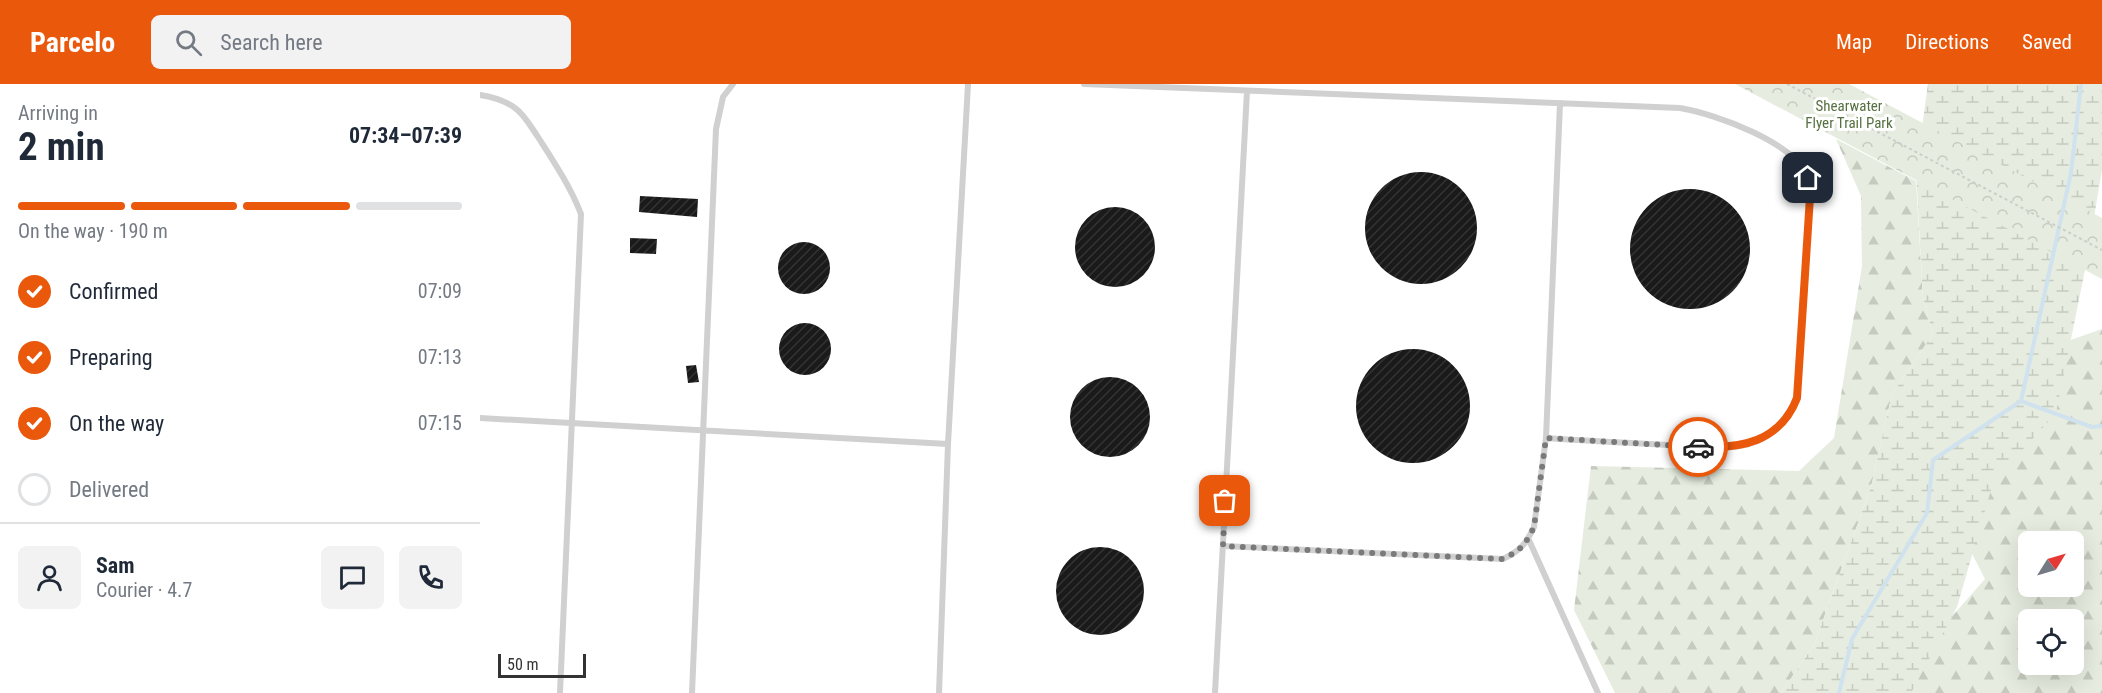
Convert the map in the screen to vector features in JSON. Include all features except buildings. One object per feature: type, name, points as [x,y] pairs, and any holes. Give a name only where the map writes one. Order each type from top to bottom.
[{"type":"lane","points":[[692,693],[716,129],[723,97],[733,84]]},
{"type":"lane","points":[[939,693],[948,444],[968,84]]},
{"type":"lane","points":[[1084,84],[1680,108],[1721,117],[1778,146],[1799,163],[1808,178],[1810,197],[1797,398],[1792,413],[1785,422],[1769,434],[1749,444],[1720,448],[1546,438]]},
{"type":"lane","points":[[1215,693],[1247,91]]},
{"type":"lane","points":[[480,95],[499,98],[517,109],[530,124],[572,190],[581,214],[560,693]]},
{"type":"lane","points":[[1223,546],[1503,559],[1517,552],[1528,538],[1534,527],[1546,438],[1560,103]]},
{"type":"lane","points":[[480,418],[948,444]]},
{"type":"lane","points":[[1528,538],[1598,693]]},
{"type":"path","points":[[1786,84],[2102,250]]},
{"type":"green space","name":"Shearwater Flyer Trail Park","points":[[1735,84],[1849,84],[2102,218],[2102,279]]},
{"type":"green space","points":[[1928,84],[2102,84],[2102,170],[2086,265],[2056,413],[1993,483],[1957,607],[1911,693],[1781,693],[1814,645],[1871,487],[1892,394],[1933,334],[1923,298],[1916,171]]},
{"type":"green space","points":[[1836,139],[1916,181],[1923,298],[1933,334],[1892,394],[1871,487],[1814,645],[1781,693],[1615,693],[1574,610],[1591,466],[1799,471],[1834,438],[1862,266],[1861,196]]},
{"type":"green space","points":[[2102,329],[2102,693],[1874,693],[1955,613],[1985,579],[1964,538],[1996,366]]},
{"type":"waterway","points":[[1839,693],[1852,639],[1927,513],[1933,460],[2021,401],[2071,173],[2081,84]]},
{"type":"waterway","points":[[2021,401],[2092,427],[2102,426]]},
{"type":"way so far","points":[[1225,501],[1223,546],[1503,559],[1517,552],[1534,527],[1546,438],[1698,447]]},
{"type":"route","points":[[1698,447],[1720,448],[1749,444],[1769,434],[1785,422],[1792,413],[1797,398],[1810,197],[1808,178]]}]
